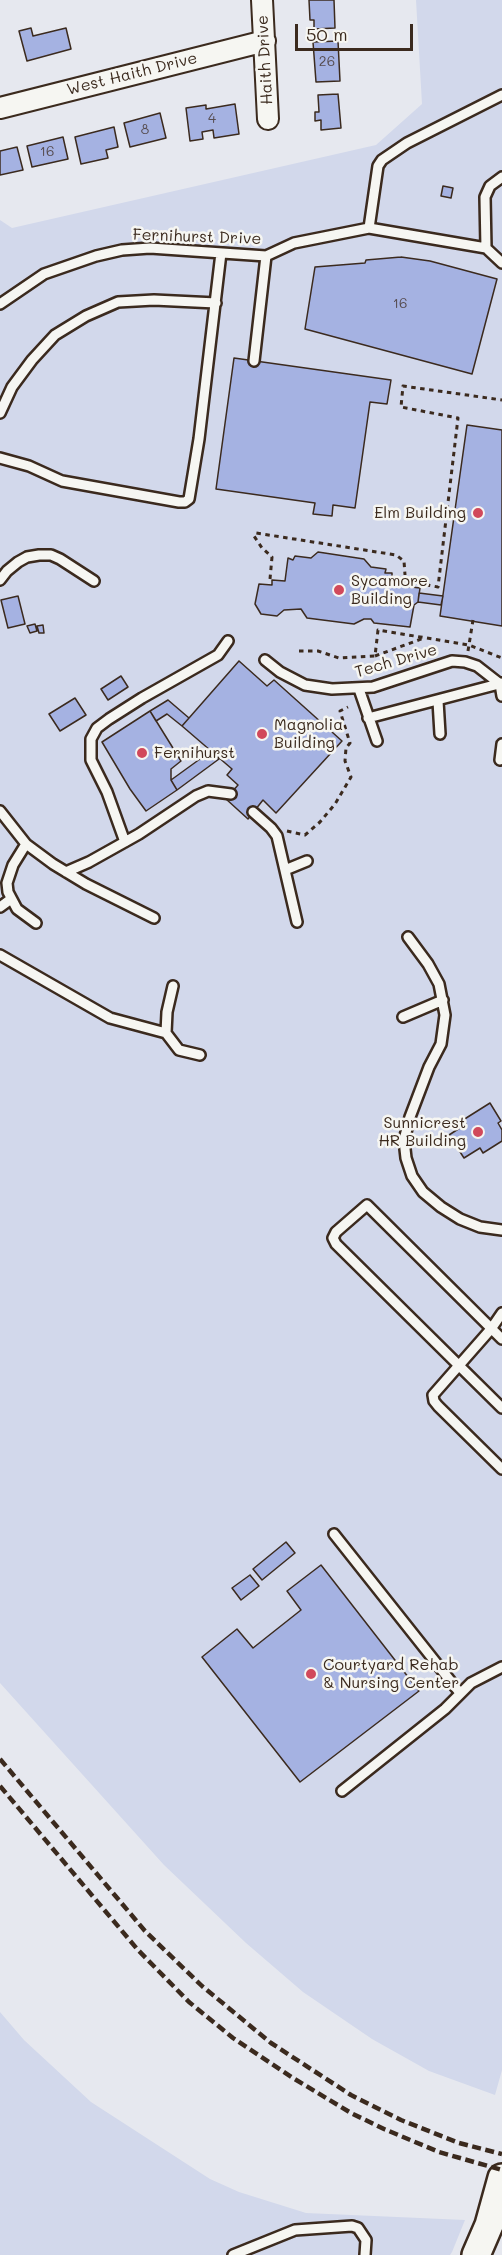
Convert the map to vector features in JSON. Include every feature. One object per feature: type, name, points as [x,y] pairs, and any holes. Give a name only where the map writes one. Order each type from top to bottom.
[{"type":"main road","points":[[477,2253],[489,2225],[502,2178]]},
{"type":"street","name":"Haith Drive","points":[[262,0],[268,119]]},
{"type":"street","name":"West Haith Drive","points":[[0,108],[264,41]]},
{"type":"lane","points":[[369,228],[378,166],[382,160],[407,143],[502,95]]},
{"type":"lane","points":[[502,177],[490,186],[485,197],[486,248],[502,263]]},
{"type":"lane","name":"Fernihurst Drive","points":[[0,304],[44,274],[96,256],[122,250],[150,248],[266,256],[294,243],[369,228],[486,248]]},
{"type":"lane","points":[[0,458],[29,466],[62,481],[185,502],[189,499],[200,439],[221,253]]},
{"type":"lane","points":[[254,361],[266,256]]},
{"type":"lane","points":[[0,413],[12,387],[32,360],[55,335],[86,316],[118,302],[154,300],[216,303]]},
{"type":"lane","points":[[0,580],[7,571],[27,557],[51,555],[94,581]]},
{"type":"lane","points":[[125,842],[91,760],[91,739],[97,728],[109,719],[218,655],[228,641]]},
{"type":"lane","name":"Tech Drive","points":[[265,660],[280,672],[305,685],[332,689],[359,689],[389,682],[425,668],[452,661],[477,666],[501,683]]},
{"type":"lane","points":[[368,718],[501,683],[502,696]]},
{"type":"lane","points":[[359,689],[377,741]]},
{"type":"lane","points":[[438,701],[440,734]]},
{"type":"lane","points":[[500,760],[502,744]]},
{"type":"lane","points":[[66,872],[125,842],[196,796],[216,790],[231,794]]},
{"type":"lane","points":[[0,811],[26,843],[66,872],[154,918]]},
{"type":"lane","points":[[253,812],[277,836],[297,922]]},
{"type":"lane","points":[[26,843],[8,876],[8,892],[17,909],[36,923]]},
{"type":"lane","points":[[285,870],[307,861]]},
{"type":"lane","points":[[0,907],[11,899]]},
{"type":"lane","points":[[408,937],[428,964],[439,984],[446,1015],[442,1037],[410,1117],[404,1140],[406,1158],[412,1176],[423,1192],[441,1207],[460,1219],[480,1227],[502,1230]]},
{"type":"lane","points":[[0,955],[110,1018],[166,1033],[179,1050],[200,1055]]},
{"type":"lane","points":[[166,1033],[167,1012],[173,986]]},
{"type":"lane","points":[[403,1017],[442,1000]]},
{"type":"lane","points":[[502,1339],[367,1205],[336,1232],[333,1238],[336,1244],[502,1408]]},
{"type":"lane","points":[[502,1313],[491,1329],[433,1395],[434,1401],[502,1469]]},
{"type":"lane","points":[[334,1534],[460,1693]]},
{"type":"lane","points":[[342,1791],[445,1709],[471,1683],[502,1667]]},
{"type":"lane","points":[[233,2255],[295,2229],[352,2226],[358,2229],[366,2240],[365,2255]]},
{"type":"path","points":[[417,583],[438,586],[458,418],[401,407],[403,386],[502,400]]},
{"type":"path","points":[[270,579],[272,557],[262,548],[254,536],[256,533],[396,555],[404,561],[405,574]]},
{"type":"path","points":[[375,656],[378,630],[469,645],[502,658]]},
{"type":"path","points":[[299,651],[318,651],[339,658],[375,656],[424,638]]},
{"type":"path","points":[[281,826],[285,831],[304,835],[320,822],[344,790],[351,777],[345,761],[346,748],[350,743],[340,711],[348,707]]},
{"type":"shaded area","points":[[416,0],[502,0],[502,2070],[495,2095],[429,2071],[372,2039],[303,1992],[246,1943],[164,1865],[0,1683],[0,220],[12,228],[376,145],[422,104]]},
{"type":"shaded area","points":[[0,2012],[24,2040],[91,2102],[210,2179],[239,2192],[306,2213],[465,2220],[452,2252],[450,2255],[0,2255]]},
{"type":"building","points":[[309,0],[334,0],[335,28],[314,29],[314,20],[310,20]]},
{"type":"building","points":[[31,28],[33,36],[66,28],[71,49],[27,61],[19,31]]},
{"type":"building","points":[[338,41],[340,81],[316,82],[313,42]]},
{"type":"building","points":[[338,94],[341,128],[321,130],[321,120],[315,121],[315,112],[319,112],[318,95]]},
{"type":"building","points":[[235,104],[239,134],[214,138],[213,130],[202,132],[203,139],[190,141],[186,108],[206,105],[206,109]]},
{"type":"building","points":[[160,113],[166,138],[130,147],[124,123]]},
{"type":"building","points":[[114,127],[118,147],[106,150],[108,158],[81,164],[75,137]]},
{"type":"building","points":[[63,137],[68,159],[32,167],[27,146]]},
{"type":"building","points":[[17,147],[23,170],[0,175],[0,151]]},
{"type":"building","points":[[443,186],[453,188],[451,198],[441,196]]},
{"type":"building","points":[[401,257],[430,261],[497,279],[472,374],[305,329],[315,267],[365,263],[366,260]]},
{"type":"building","points":[[234,358],[391,380],[387,404],[370,402],[355,508],[333,505],[332,516],[313,514],[315,503],[216,489]]},
{"type":"building","name":"Elm Building","points":[[467,425],[502,430],[502,626],[440,616]]},
{"type":"building","name":"Sycamore Building","points":[[318,552],[364,559],[371,567],[386,569],[385,573],[392,573],[392,577],[405,579],[403,586],[420,588],[410,627],[374,623],[371,619],[364,619],[354,624],[307,618],[301,609],[284,610],[277,616],[261,614],[255,604],[259,584],[272,585],[272,580],[285,581],[288,558],[293,560],[295,556],[311,558]]},
{"type":"building","points":[[419,593],[443,596],[441,605],[418,602]]},
{"type":"building","points":[[18,596],[25,624],[8,628],[1,600]]},
{"type":"building","points":[[35,624],[37,631],[30,633],[27,626]]},
{"type":"building","points":[[43,625],[44,633],[39,633],[37,626]]},
{"type":"building","name":"Magnolia Building","points":[[239,661],[267,686],[274,680],[342,741],[276,813],[263,800],[248,819],[226,799],[238,785],[227,775],[232,769],[182,726]]},
{"type":"building","points":[[121,676],[128,687],[108,700],[101,689]]},
{"type":"building","points":[[75,698],[86,715],[60,731],[49,714]]},
{"type":"building","points":[[168,700],[189,718],[182,726],[167,714],[156,721],[150,711]]},
{"type":"building","name":"Fernihurst","points":[[150,711],[181,761],[171,769],[171,780],[177,790],[146,811],[102,742]]},
{"type":"building","points":[[211,751],[219,759],[177,790],[171,780]]},
{"type":"building","name":"Sunnicrest HR Building","points":[[490,1103],[501,1121],[498,1123],[502,1130],[502,1141],[483,1153],[480,1148],[464,1158],[449,1135],[466,1124],[463,1120]]},
{"type":"building","points":[[286,1542],[295,1553],[262,1580],[253,1569]]},
{"type":"building","name":"Courtyard Rehab & Nursing Center","points":[[321,1565],[419,1691],[300,1782],[202,1657],[237,1629],[253,1648],[301,1610],[287,1591]]},
{"type":"building","points":[[250,1575],[259,1586],[241,1600],[232,1588]]},
{"type":"railway","points":[[0,1759],[145,1931],[202,1986],[271,2043],[351,2095],[401,2120],[459,2143],[502,2154]]},
{"type":"railway","points":[[0,1786],[138,1950],[189,2002],[233,2038],[351,2113],[439,2152],[502,2170]]},
{"type":"place","name":"Elm Building","points":[[478,513]]},
{"type":"place","name":"Sycamore Building","points":[[339,590]]},
{"type":"place","name":"Magnolia Building","points":[[262,734]]},
{"type":"place","name":"Fernihurst","points":[[142,753]]},
{"type":"place","name":"Sunnicrest HR Building","points":[[478,1132]]},
{"type":"place","name":"Courtyard Rehab & Nursing Center","points":[[311,1674]]}]
